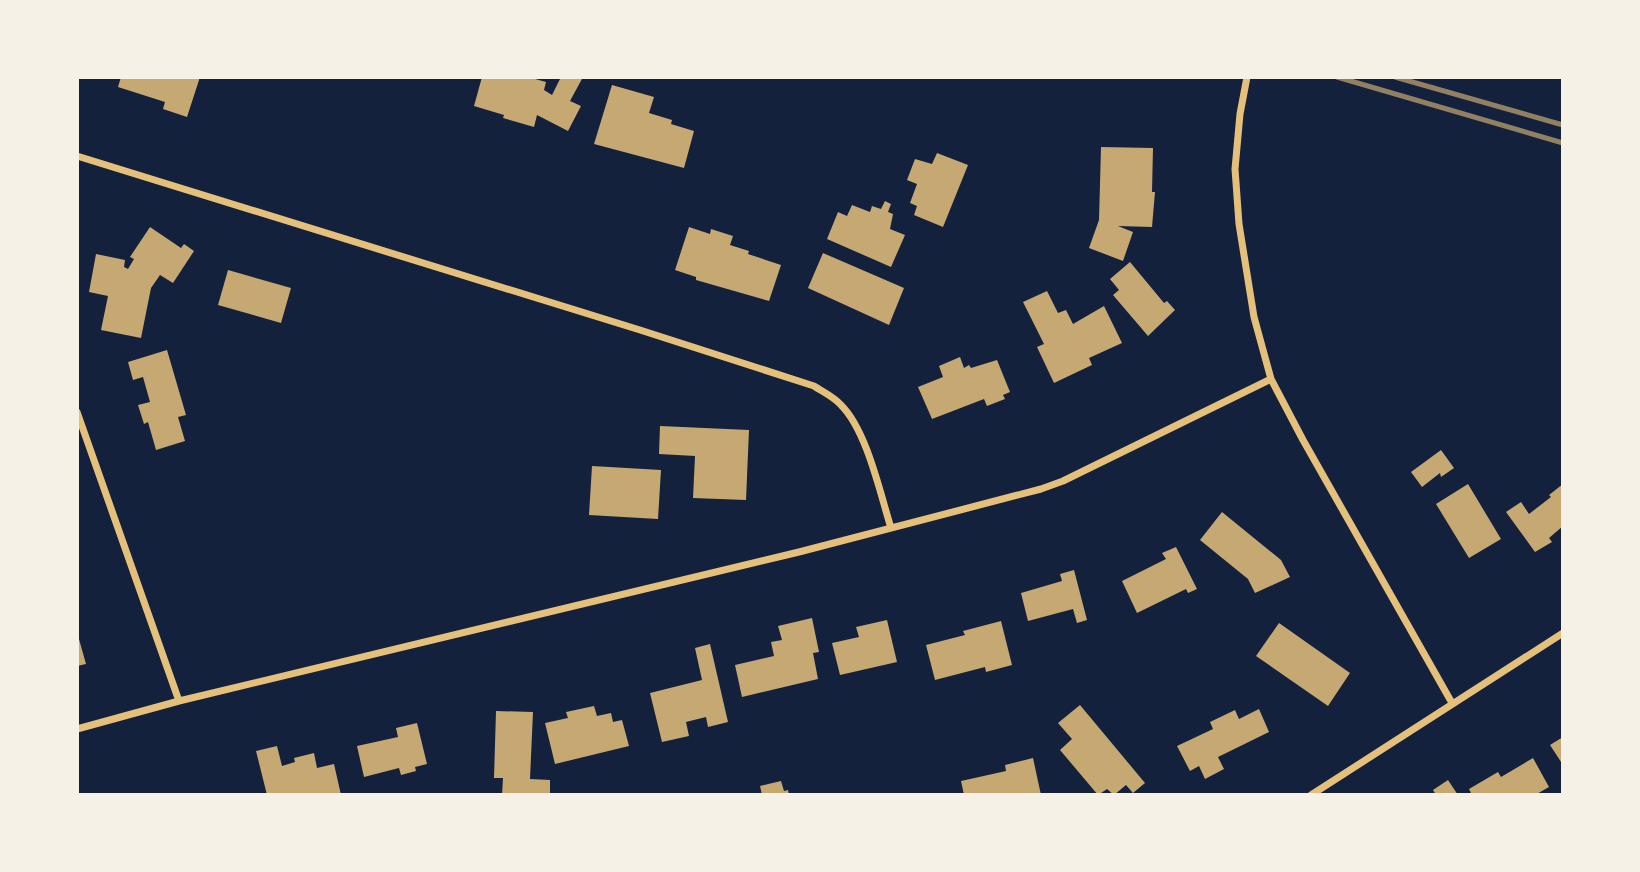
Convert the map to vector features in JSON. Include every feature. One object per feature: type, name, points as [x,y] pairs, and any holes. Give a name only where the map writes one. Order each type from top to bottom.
[{"type":"street","points":[[1247,77],[1240,114],[1235,169],[1239,224],[1252,303],[1271,380],[1452,703]]},
{"type":"street","points":[[77,156],[814,386],[836,400],[850,416],[867,452],[891,528]]},
{"type":"street","points":[[77,729],[179,701],[891,528],[1055,484],[1271,380]]},
{"type":"street","points":[[77,411],[179,701]]},
{"type":"street","points":[[1311,795],[1563,633]]},
{"type":"building","points":[[121,77],[200,77],[187,117],[163,109],[165,102],[118,87]]},
{"type":"building","points":[[482,77],[528,77],[546,82],[544,90],[552,95],[561,77],[583,77],[570,101],[581,106],[568,131],[537,115],[534,127],[503,118],[504,115],[474,106]]},
{"type":"building","points":[[612,85],[654,97],[649,113],[694,131],[684,168],[594,144]]},
{"type":"building","points":[[1101,147],[1153,148],[1152,192],[1155,192],[1152,227],[1118,226],[1133,232],[1123,261],[1089,248],[1099,220]]},
{"type":"building","points":[[937,153],[968,165],[943,227],[914,215],[917,206],[910,203],[917,184],[907,180],[915,159],[932,164]]},
{"type":"building","points":[[885,201],[891,204],[888,212],[893,214],[890,229],[905,235],[891,267],[827,239],[838,212],[847,216],[852,205],[870,212],[872,206],[881,209]]},
{"type":"building","points":[[150,227],[181,248],[184,244],[194,251],[173,283],[160,275],[151,288],[141,338],[101,330],[108,296],[89,292],[96,254],[125,260],[124,267],[128,269],[134,259],[130,257]]},
{"type":"building","points":[[689,227],[710,234],[711,229],[733,236],[730,245],[781,265],[769,301],[696,280],[696,277],[675,270]]},
{"type":"building","points":[[823,253],[904,288],[889,325],[808,288]]},
{"type":"building","points":[[1130,262],[1164,303],[1167,301],[1175,310],[1148,336],[1113,295],[1119,290],[1110,279]]},
{"type":"building","points":[[228,270],[291,288],[281,323],[218,305]]},
{"type":"building","points":[[1047,291],[1058,313],[1066,310],[1073,324],[1104,306],[1122,343],[1089,358],[1092,365],[1054,383],[1037,347],[1044,344],[1023,302]]},
{"type":"building","points":[[167,350],[186,415],[178,417],[185,441],[156,450],[148,422],[144,424],[138,405],[150,402],[143,377],[133,380],[128,362]]},
{"type":"building","points":[[960,357],[964,368],[997,360],[1010,392],[1003,395],[1005,399],[987,406],[984,399],[932,419],[918,387],[943,377],[939,366]]},
{"type":"building","points":[[660,426],[749,430],[746,500],[693,498],[695,456],[659,454]]},
{"type":"building","points":[[1441,450],[1454,468],[1441,477],[1440,473],[1422,487],[1411,472]]},
{"type":"building","points":[[592,466],[661,470],[658,519],[589,515]]},
{"type":"building","points":[[1468,484],[1501,539],[1469,558],[1436,504]]},
{"type":"building","points":[[1563,484],[1563,526],[1549,538],[1552,542],[1535,552],[1506,512],[1521,502],[1529,514]]},
{"type":"building","points":[[1222,512],[1281,560],[1290,577],[1255,593],[1248,579],[1200,540]]},
{"type":"building","points":[[1176,547],[1197,589],[1188,593],[1186,589],[1137,613],[1122,581],[1166,559],[1162,553]]},
{"type":"building","points":[[1074,570],[1087,620],[1077,623],[1073,609],[1028,621],[1021,593],[1062,581],[1060,574]]},
{"type":"building","points":[[812,618],[819,652],[813,653],[818,679],[742,697],[735,665],[774,656],[771,642],[782,640],[778,626]]},
{"type":"building","points":[[887,620],[897,662],[840,675],[832,643],[859,637],[856,627]]},
{"type":"building","points":[[1001,621],[1012,665],[986,672],[985,667],[935,680],[926,645],[965,635],[963,631]]},
{"type":"building","points":[[1279,623],[1350,673],[1328,706],[1256,656]]},
{"type":"building","points":[[77,632],[86,664],[77,666]]},
{"type":"building","points":[[710,644],[728,722],[708,727],[706,717],[686,722],[689,736],[662,742],[650,693],[702,680],[695,648]]},
{"type":"building","points":[[1080,705],[1145,783],[1133,793],[1126,785],[1114,795],[1107,789],[1098,795],[1060,750],[1072,739],[1058,723]]},
{"type":"building","points":[[594,706],[597,716],[611,713],[613,722],[622,720],[629,746],[555,764],[545,723],[568,718],[566,712]]},
{"type":"building","points":[[1259,709],[1269,732],[1218,757],[1224,769],[1205,779],[1199,766],[1190,771],[1177,746],[1213,729],[1210,722],[1235,710],[1239,719]]},
{"type":"building","points":[[496,711],[533,712],[530,779],[550,780],[550,795],[502,795],[503,778],[494,778]]},
{"type":"building","points":[[417,723],[427,764],[415,767],[416,771],[401,775],[399,768],[364,777],[357,746],[398,737],[396,728]]},
{"type":"building","points":[[1563,737],[1563,765],[1550,745]]},
{"type":"building","points":[[277,746],[282,766],[295,762],[294,758],[314,753],[317,768],[334,764],[341,795],[267,795],[256,751]]},
{"type":"building","points":[[1033,758],[1041,795],[964,795],[961,781],[1006,771],[1005,765]]},
{"type":"building","points":[[1533,758],[1549,787],[1535,795],[1472,795],[1469,789],[1498,772],[1501,777]]},
{"type":"building","points":[[1448,780],[1458,795],[1436,795],[1433,790]]},
{"type":"building","points":[[781,781],[784,791],[788,790],[789,795],[762,795],[760,786]]},
{"type":"railway","points":[[1337,77],[1563,143]]},
{"type":"railway","points":[[1395,77],[1563,125]]}]
